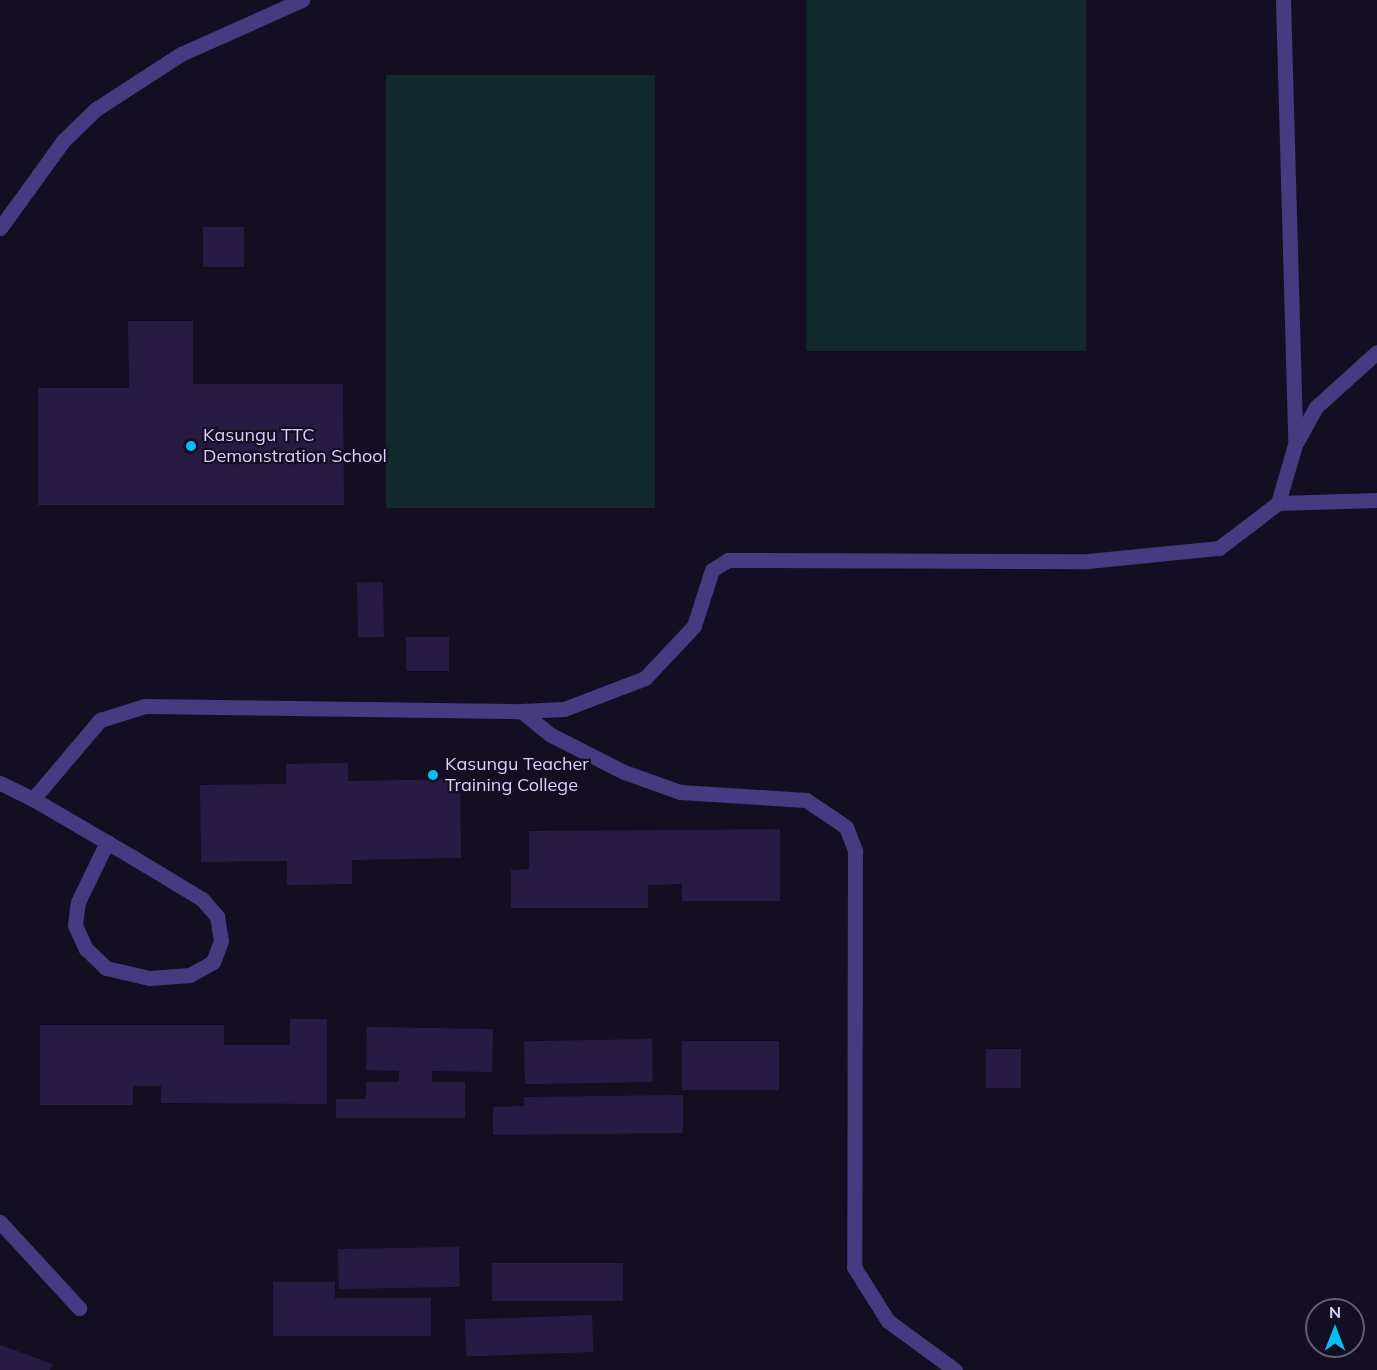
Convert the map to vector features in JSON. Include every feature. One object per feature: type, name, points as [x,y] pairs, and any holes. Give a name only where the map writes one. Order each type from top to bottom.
[{"type":"street","points":[[0,228],[63,141],[96,109],[181,54],[302,0]]},
{"type":"street","points":[[1283,0],[1295,445]]},
{"type":"street","points":[[33,799],[100,720],[145,706],[521,711],[564,709],[645,678],[694,627],[712,570],[728,561],[1088,561],[1199,553],[1233,539],[1278,503],[1295,445],[1324,396],[1377,352]]},
{"type":"street","points":[[1278,503],[1377,500]]},
{"type":"street","points":[[521,711],[551,735],[624,772],[680,792],[806,800],[846,827],[855,851],[854,1267],[888,1321],[955,1370]]},
{"type":"street","points":[[0,783],[33,799],[107,842],[202,899],[217,916],[221,941],[213,962],[190,975],[149,978],[106,968],[86,950],[75,925],[78,902],[107,842]]},
{"type":"street","points":[[0,1222],[79,1308]]},
{"type":"green space","points":[[806,0],[1086,0],[1086,351],[806,351]]},
{"type":"green space","points":[[386,75],[655,75],[655,508],[386,508]]},
{"type":"building","points":[[203,227],[244,227],[244,267],[203,267]]},
{"type":"building","name":"Kasungu TTC Demonstration School","points":[[128,321],[193,321],[193,384],[343,384],[344,505],[38,505],[38,388],[129,388]]},
{"type":"building","points":[[357,582],[383,582],[384,637],[358,637]]},
{"type":"building","points":[[406,637],[449,637],[449,671],[406,671]]},
{"type":"building","points":[[348,763],[348,781],[460,779],[461,858],[352,860],[352,884],[287,885],[287,861],[201,862],[200,785],[286,784],[286,764]]},
{"type":"building","points":[[780,829],[780,901],[682,901],[682,884],[648,885],[648,908],[511,908],[511,870],[529,869],[529,831]]},
{"type":"building","points":[[290,1019],[327,1019],[327,1104],[161,1103],[161,1086],[133,1086],[133,1105],[40,1105],[40,1025],[224,1025],[224,1045],[290,1045]]},
{"type":"building","points":[[367,1027],[493,1029],[492,1072],[432,1071],[432,1082],[465,1082],[465,1118],[336,1118],[336,1099],[366,1099],[366,1082],[399,1082],[399,1071],[366,1070]]},
{"type":"building","points":[[652,1039],[653,1082],[525,1084],[524,1041]]},
{"type":"building","points":[[682,1041],[779,1041],[779,1090],[682,1090]]},
{"type":"building","points":[[986,1049],[1021,1049],[1021,1088],[986,1088]]},
{"type":"building","points":[[683,1095],[683,1133],[493,1135],[493,1107],[524,1106],[524,1097]]},
{"type":"building","points":[[459,1247],[460,1287],[339,1289],[338,1249]]},
{"type":"building","points":[[492,1263],[623,1263],[623,1301],[492,1301]]},
{"type":"building","points":[[273,1282],[335,1282],[335,1298],[431,1298],[431,1336],[273,1336]]},
{"type":"building","points":[[592,1315],[593,1352],[466,1356],[465,1319]]},
{"type":"building","points":[[0,1345],[53,1364],[50,1370],[0,1370]]},
{"type":"place","name":"Kasungu TTC Demonstration School","points":[[191,446]]},
{"type":"place","name":"Kasungu Teacher Training College","points":[[433,775]]}]
